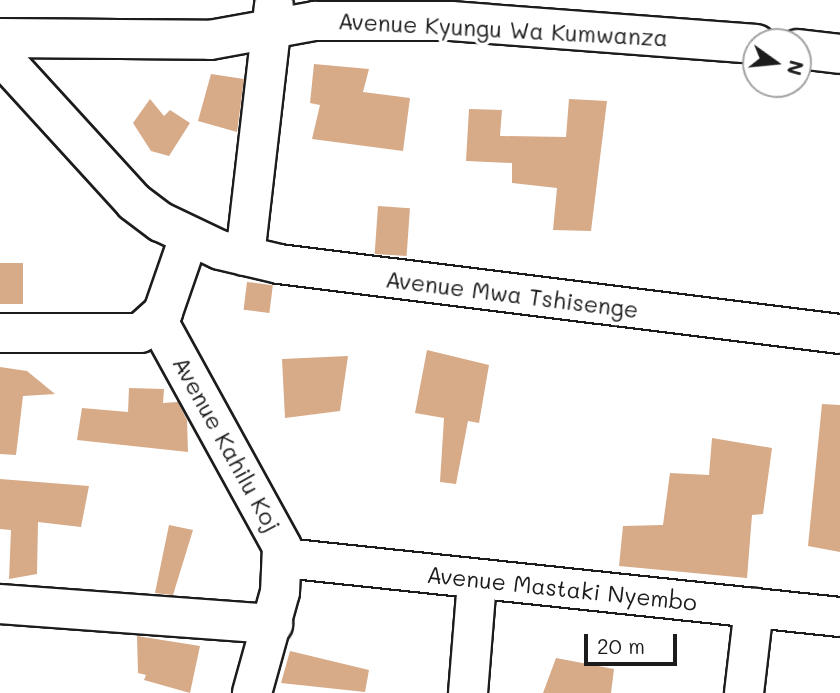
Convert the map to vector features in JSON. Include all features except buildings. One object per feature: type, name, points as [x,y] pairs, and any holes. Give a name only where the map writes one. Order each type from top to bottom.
[{"type":"street","name":"Avenue Kyungu Wa Kumwanza","points":[[0,38],[210,40],[257,34],[274,13],[315,21],[451,22],[742,43]]},
{"type":"street","points":[[245,256],[274,13]]},
{"type":"street","points":[[812,51],[840,54]]},
{"type":"street","name":"Avenue Mwa Tshisenge","points":[[0,55],[134,202],[189,237],[245,256],[279,264],[840,334]]},
{"type":"street","points":[[0,333],[140,333],[158,321],[189,237]]},
{"type":"street","name":"Avenue Kahilu Koj","points":[[158,321],[273,524],[284,558],[273,624],[252,693]]},
{"type":"street","name":"Avenue Mastaki Nyembo","points":[[284,558],[840,617]]},
{"type":"street","points":[[468,693],[477,580]]},
{"type":"street","points":[[0,604],[273,624]]},
{"type":"street","points":[[744,693],[754,608]]}]
